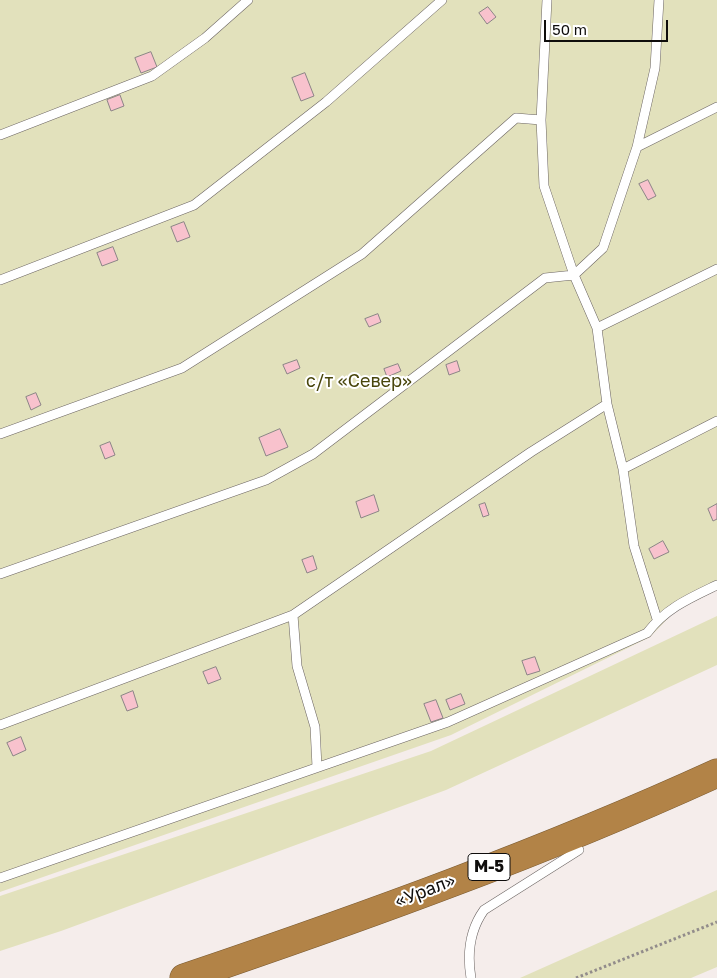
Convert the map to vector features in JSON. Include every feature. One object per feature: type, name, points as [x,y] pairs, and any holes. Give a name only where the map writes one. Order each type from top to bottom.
[{"type":"highway","name":"«Урал»","points":[[184,978],[460,878],[607,821],[717,773]]},
{"type":"highway","name":"«Урал»","points":[[239,978],[579,850],[717,792]]},
{"type":"lane","points":[[0,135],[152,76],[205,38],[248,0]]},
{"type":"lane","points":[[0,280],[194,205],[326,102],[442,0]]},
{"type":"lane","points":[[547,0],[541,120],[544,186],[574,275],[597,328],[607,404],[623,469],[634,546],[658,619]]},
{"type":"lane","points":[[0,574],[266,480],[313,454],[545,278],[574,275],[603,248],[637,147],[655,68],[659,0]]},
{"type":"lane","points":[[637,147],[717,107]]},
{"type":"lane","points":[[0,434],[182,368],[362,254],[516,118],[541,120]]},
{"type":"lane","points":[[597,328],[717,269]]},
{"type":"lane","points":[[0,725],[293,615],[530,452],[607,404]]},
{"type":"lane","points":[[623,469],[717,421]]},
{"type":"lane","points":[[0,878],[448,722],[647,633],[658,619],[673,607],[717,585]]},
{"type":"lane","points":[[293,615],[297,666],[315,727],[317,768]]},
{"type":"lane","points":[[471,978],[469,962],[472,933],[484,910],[579,850]]},
{"type":"path","points":[[576,978],[717,922]]},
{"type":"green space","name":"с/т «Север»","points":[[0,0],[717,0],[717,590],[675,611],[650,637],[451,735],[0,892]]},
{"type":"green space","points":[[717,616],[717,665],[446,790],[61,931],[0,951],[0,896],[431,751]]},
{"type":"green space","points":[[717,890],[717,967],[691,978],[520,978]]},
{"type":"building","points":[[488,7],[496,17],[487,24],[479,13]]},
{"type":"building","points":[[151,52],[157,67],[141,73],[135,58]]},
{"type":"building","points":[[305,73],[314,96],[301,101],[292,78]]},
{"type":"building","points":[[120,95],[124,106],[111,111],[107,100]]},
{"type":"building","points":[[648,180],[656,196],[648,200],[639,184]]},
{"type":"building","points":[[184,222],[190,237],[177,242],[171,227]]},
{"type":"building","points":[[113,247],[118,260],[102,266],[97,253]]},
{"type":"building","points":[[378,314],[381,322],[369,327],[365,319]]},
{"type":"building","points":[[297,360],[300,368],[287,374],[283,365]]},
{"type":"building","points":[[457,361],[460,371],[449,375],[446,365]]},
{"type":"building","points":[[398,364],[401,371],[387,377],[384,369]]},
{"type":"building","points":[[36,393],[41,405],[31,410],[26,397]]},
{"type":"building","points":[[280,429],[288,447],[266,456],[259,438]]},
{"type":"building","points":[[110,442],[115,455],[105,459],[100,446]]},
{"type":"building","points":[[374,495],[379,511],[361,518],[356,502]]},
{"type":"building","points":[[485,503],[489,515],[483,517],[479,505]]},
{"type":"building","points":[[717,504],[717,519],[713,521],[708,509]]},
{"type":"building","points":[[663,541],[669,552],[654,559],[649,549]]},
{"type":"building","points":[[313,556],[317,569],[307,573],[302,560]]},
{"type":"building","points":[[535,657],[540,671],[527,675],[522,661]]},
{"type":"building","points":[[216,667],[221,679],[208,684],[203,672]]},
{"type":"building","points":[[133,691],[138,707],[127,711],[121,696]]},
{"type":"building","points":[[461,694],[465,704],[450,710],[446,700]]},
{"type":"building","points":[[436,700],[443,718],[431,722],[424,704]]},
{"type":"building","points":[[21,737],[26,750],[13,756],[7,743]]}]
